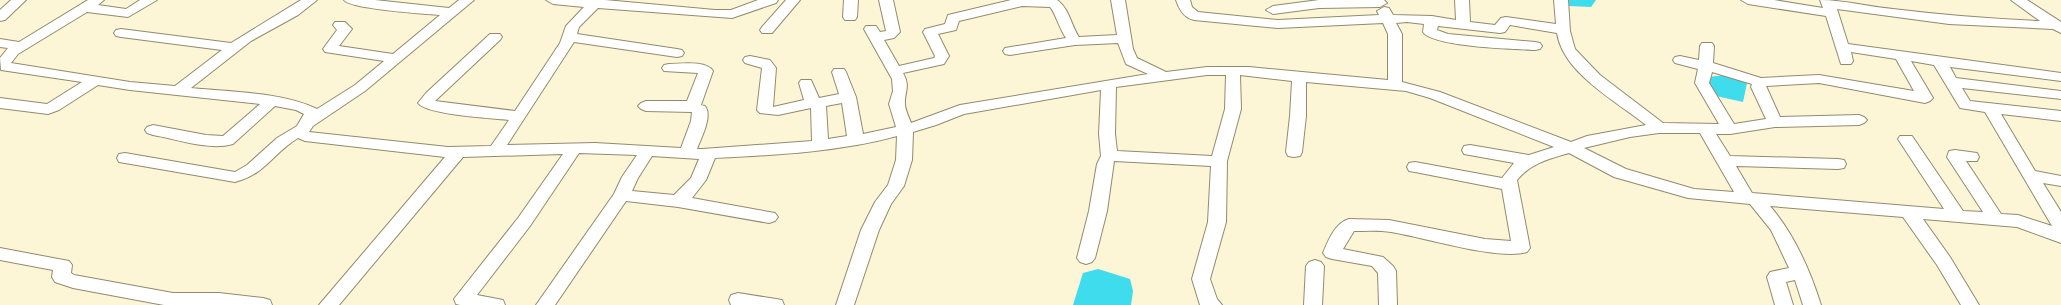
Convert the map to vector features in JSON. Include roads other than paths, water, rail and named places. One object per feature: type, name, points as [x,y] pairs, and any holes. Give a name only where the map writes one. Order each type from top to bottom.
[{"type":"street","points":[[0,17],[19,0]]},
{"type":"street","points":[[97,0],[14,51],[3,64],[3,69],[95,80],[130,86],[236,96],[272,101],[310,109],[312,115],[301,133],[305,136],[318,139],[458,152],[574,149],[648,151],[688,154],[820,145],[856,140],[905,130],[960,110],[1163,76],[1207,71],[1249,71],[1395,85],[1435,95],[1571,148],[1620,172],[1694,194],[2018,221],[2041,228],[2061,237]]},
{"type":"street","points":[[85,8],[128,13],[150,0]]},
{"type":"street","points":[[178,91],[233,47],[258,30],[293,12],[310,0]]},
{"type":"street","points":[[351,0],[387,6],[451,12]]},
{"type":"street","points":[[125,158],[236,177],[244,176],[253,170],[277,145],[347,98],[467,0]]},
{"type":"street","points":[[553,0],[596,2],[624,7],[732,14],[772,0]]},
{"type":"street","points":[[767,30],[792,0]]},
{"type":"street","points":[[850,17],[851,0]]},
{"type":"street","points":[[845,305],[870,230],[883,202],[896,186],[902,171],[905,130],[897,108],[900,86],[894,71],[873,33],[893,32],[886,0]]},
{"type":"street","points":[[1118,0],[1126,49],[1131,61],[1163,76]]},
{"type":"street","points":[[1183,0],[1186,9],[1194,16],[1278,24],[1407,18],[1495,29],[1502,27],[1506,21],[1510,21],[1564,30]]},
{"type":"street","points":[[1462,0],[1463,24]]},
{"type":"street","points":[[1561,0],[1568,50],[1596,78],[1659,128]]},
{"type":"street","points":[[1748,0],[1829,5],[1901,15],[2013,25],[2058,27]]},
{"type":"street","points":[[2018,0],[2058,27]]},
{"type":"street","points":[[894,71],[939,60],[942,56],[930,32],[951,27],[953,18],[1020,1],[1053,3],[1059,8],[1066,28],[1075,42]]},
{"type":"street","points":[[495,152],[557,59],[578,19],[596,2]]},
{"type":"street","points":[[1278,24],[1271,5],[1379,2],[1389,19],[1394,34],[1396,45],[1395,85]]},
{"type":"street","points":[[1829,5],[1846,61]]},
{"type":"street","points":[[1432,20],[1430,32],[1435,35],[1535,46]]},
{"type":"street","points":[[340,25],[345,29],[330,49],[396,59]]},
{"type":"street","points":[[1502,27],[1509,44]]},
{"type":"street","points":[[121,32],[233,47]]},
{"type":"street","points":[[495,37],[431,96],[426,103],[434,107],[519,116]]},
{"type":"street","points":[[569,37],[678,53]]},
{"type":"street","points":[[1010,51],[1075,42],[1125,39]]},
{"type":"street","points":[[0,43],[14,44],[16,47],[14,51]]},
{"type":"street","points":[[1708,46],[1706,67],[1702,83],[1730,129]]},
{"type":"street","points":[[1842,47],[2061,77]]},
{"type":"street","points":[[1680,60],[1760,82],[1819,79],[1925,98],[1901,56]]},
{"type":"street","points":[[750,60],[765,63],[769,68],[765,110],[776,111],[848,97]]},
{"type":"street","points":[[1939,61],[1965,105],[2061,116]]},
{"type":"street","points":[[669,68],[704,70],[704,77],[693,106]]},
{"type":"street","points":[[1213,305],[1209,304],[1201,279],[1217,222],[1219,160],[1233,110],[1233,71]]},
{"type":"street","points":[[839,72],[848,97],[856,140]]},
{"type":"street","points":[[1294,152],[1298,116],[1299,77]]},
{"type":"street","points":[[0,102],[48,109],[54,107],[95,80]]},
{"type":"street","points":[[1760,82],[1758,87],[1775,122]]},
{"type":"street","points":[[1952,82],[2061,95]]},
{"type":"street","points":[[806,83],[813,104]]},
{"type":"street","points":[[1086,258],[1098,211],[1105,164],[1109,156],[1107,134],[1109,84]]},
{"type":"street","points":[[153,130],[206,140],[227,141],[272,101]]},
{"type":"street","points":[[813,104],[818,105],[819,109],[820,145]]},
{"type":"street","points":[[646,106],[693,106],[700,110],[701,114],[688,154]]},
{"type":"street","points":[[1990,108],[2012,147],[2056,212],[2061,226]]},
{"type":"street","points":[[1388,305],[1387,271],[1377,261],[1332,253],[1338,239],[1349,225],[1389,226],[1485,245],[1522,248],[1509,179],[1519,167],[1531,161],[1571,148],[1587,141],[1659,128],[1730,129],[1775,122],[1859,120]]},
{"type":"street","points":[[1705,128],[1751,199],[1778,227],[1800,274],[1812,305]]},
{"type":"street","points":[[1906,139],[1957,215]]},
{"type":"street","points":[[496,305],[463,299],[524,222],[574,149]]},
{"type":"street","points":[[1470,150],[1531,161]]},
{"type":"street","points":[[545,305],[622,195],[630,177],[648,151]]},
{"type":"street","points":[[328,305],[358,273],[415,202],[458,152]]},
{"type":"street","points":[[678,201],[700,180],[705,168],[708,153]]},
{"type":"street","points":[[1971,157],[1955,155],[1996,219]]},
{"type":"street","points":[[1109,156],[1219,160]]},
{"type":"street","points":[[1725,161],[1838,164]]},
{"type":"street","points":[[1415,167],[1511,185]]},
{"type":"street","points":[[2031,176],[2061,181]]},
{"type":"street","points":[[622,195],[678,201],[769,217]]},
{"type":"street","points":[[1908,211],[1944,261],[1970,305]]},
{"type":"street","points":[[0,254],[63,264],[61,277],[73,281],[173,300],[253,304]]},
{"type":"street","points":[[1313,305],[1315,266]]},
{"type":"street","points":[[1784,305],[1776,277],[1800,274]]},
{"type":"street","points":[[738,300],[775,305]]},
{"type":"water","points":[[1564,0],[1596,0],[1591,7],[1569,6],[1564,3]]},
{"type":"water","points":[[1728,75],[1739,78],[1747,83],[1743,102],[1716,96],[1706,77]]},
{"type":"water","points":[[1098,269],[1130,279],[1133,291],[1131,305],[1073,305],[1083,273]]}]
